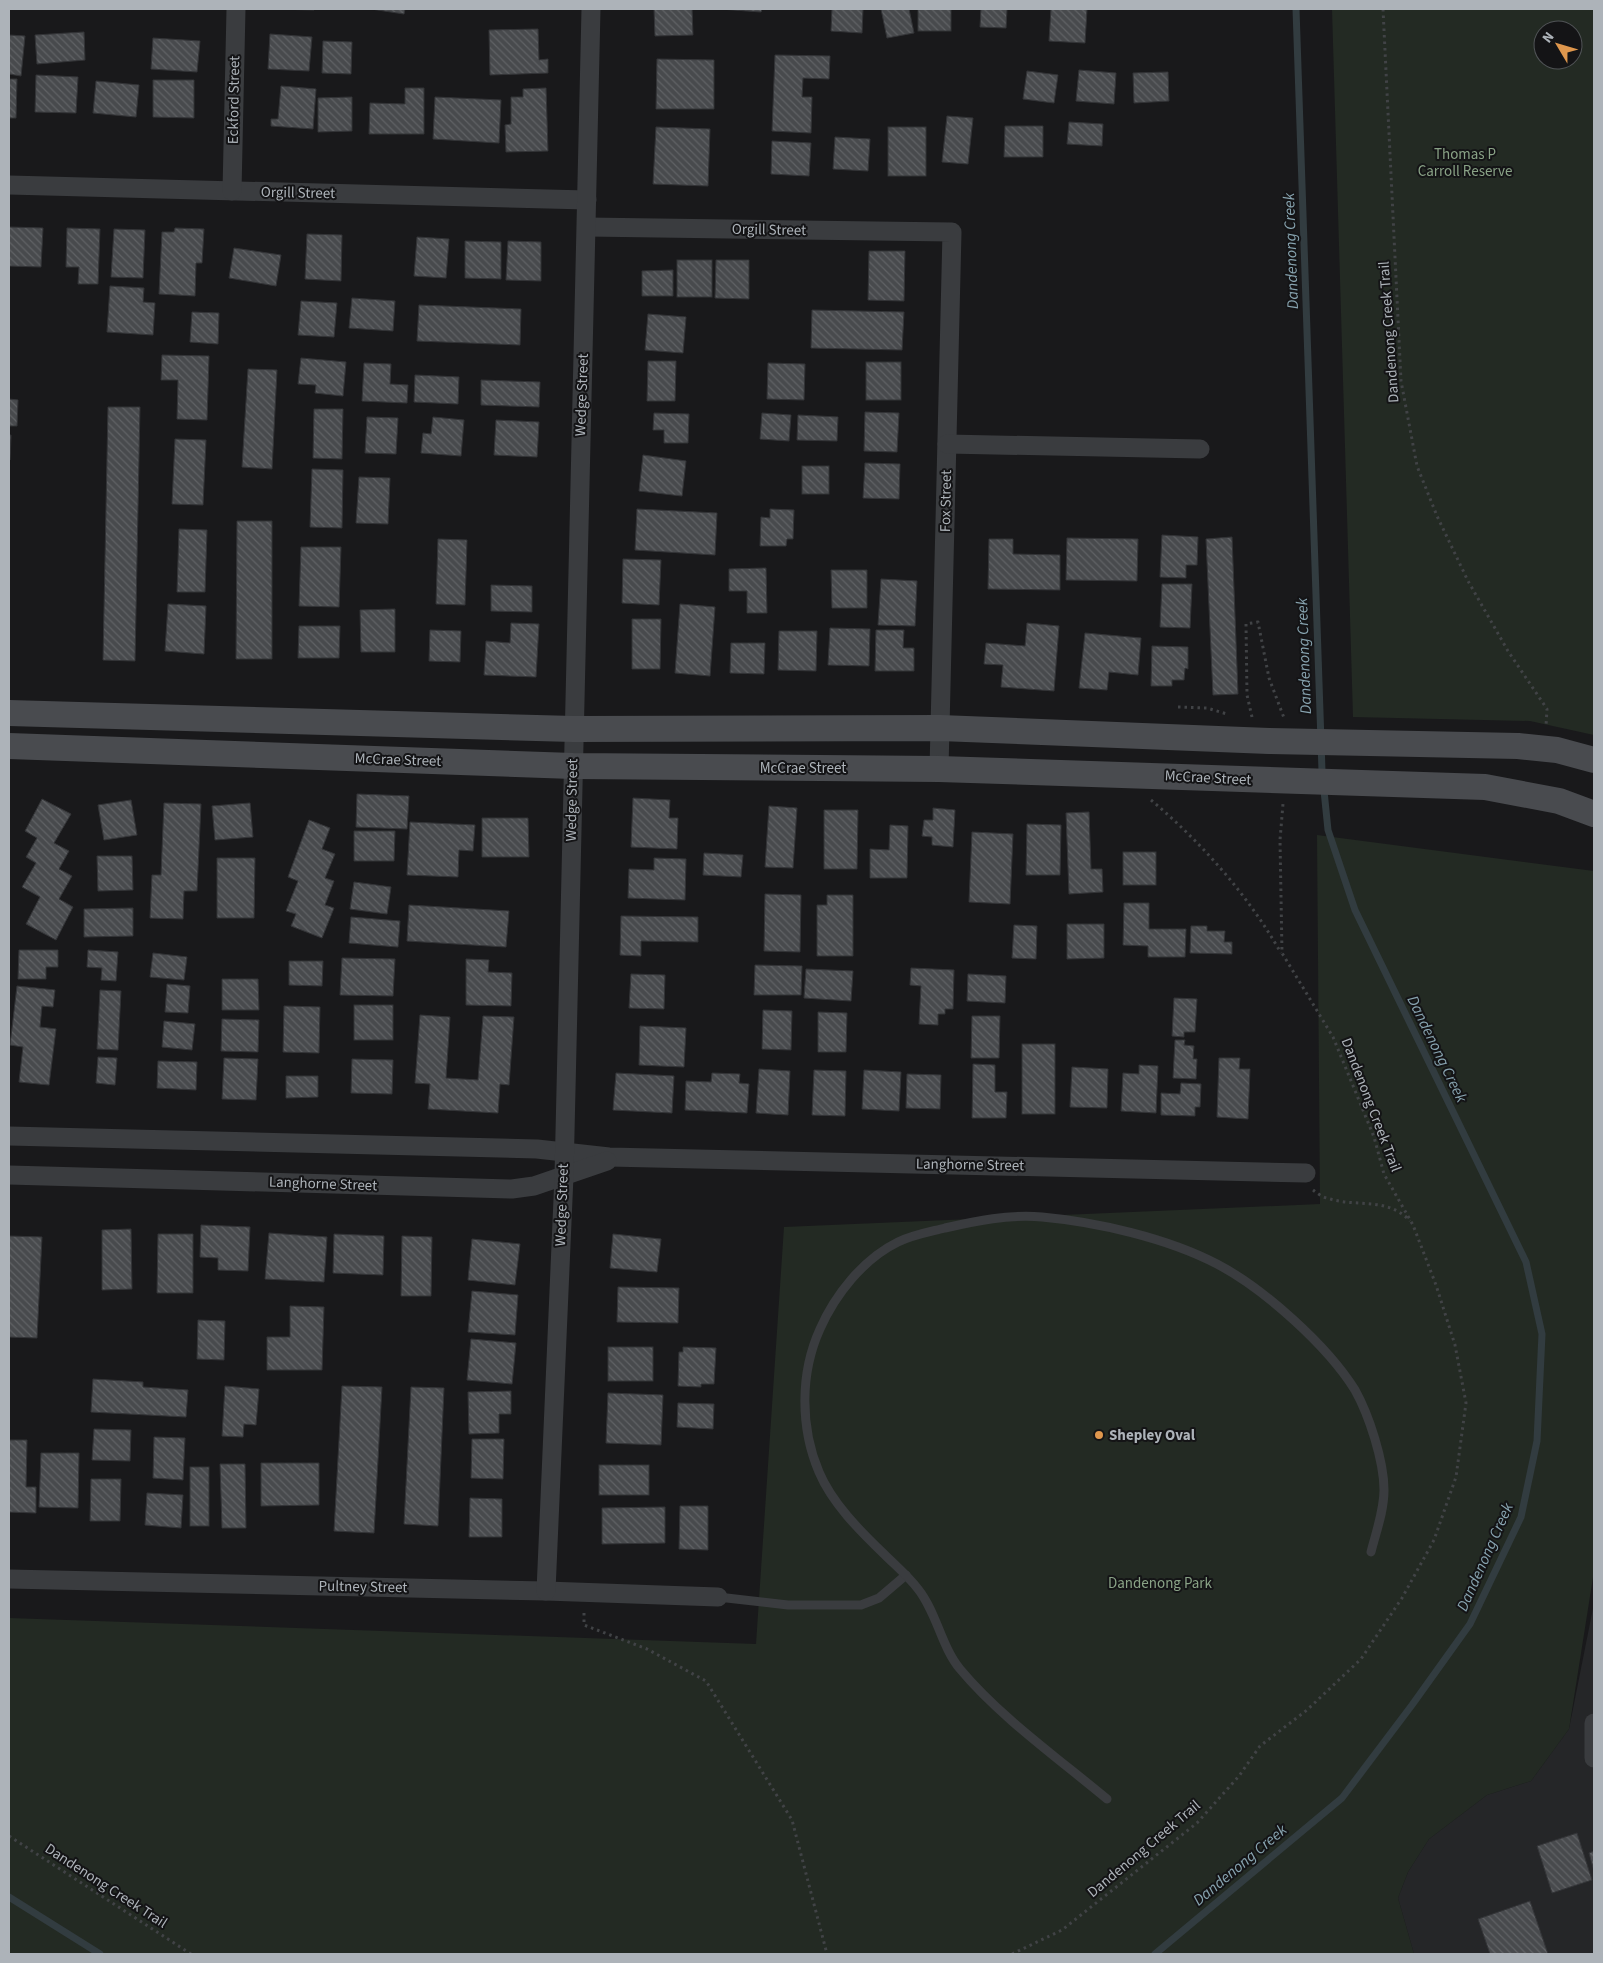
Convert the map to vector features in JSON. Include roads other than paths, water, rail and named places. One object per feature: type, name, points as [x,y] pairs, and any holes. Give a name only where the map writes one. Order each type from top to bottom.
[{"type":"main road","points":[[9,713],[574,729],[1270,729],[1388,743],[1538,747],[1593,759]]},
{"type":"main road","name":"McCrae Street","points":[[9,746],[573,766],[938,769],[1121,774],[1274,788],[1386,784],[1485,787],[1551,800],[1594,814]]},
{"type":"street","name":"Eckford Street","points":[[232,191],[236,9]]},
{"type":"street","name":"Wedge Street","points":[[546,1591],[564,1176],[591,9]]},
{"type":"street","name":"Orgill Street","points":[[9,185],[587,200]]},
{"type":"street","name":"Orgill Street","points":[[587,228],[952,232]]},
{"type":"street","name":"Fox Street","points":[[938,769],[952,232]]},
{"type":"street","points":[[947,444],[1200,450]]},
{"type":"street","name":"Langhorne Street","points":[[9,1136],[538,1149],[633,1157],[1306,1173]]},
{"type":"street","name":"Langhorne Street","points":[[9,1175],[512,1189],[534,1186],[591,1165],[633,1157]]},
{"type":"street","name":"Pultney Street","points":[[9,1579],[546,1591],[718,1597]]},
{"type":"street","points":[[1594,1723],[1594,1758]]},
{"type":"lane","points":[[1107,1799],[1000,1709],[962,1671],[950,1654],[930,1608],[919,1589],[850,1519],[819,1472],[806,1418],[804,1391],[807,1364],[826,1314],[854,1276],[876,1255],[899,1241],[962,1224],[1009,1217],[1041,1217],[1159,1240],[1215,1263],[1248,1282],[1323,1349],[1355,1390],[1371,1427],[1384,1489],[1380,1516],[1371,1552]]},
{"type":"lane","points":[[718,1597],[788,1605],[861,1605],[879,1598],[906,1575]]},
{"type":"waterway","name":"Dandenong Creek","points":[[1155,1954],[1342,1798],[1412,1705],[1470,1624],[1521,1517],[1537,1441],[1542,1334],[1526,1262],[1355,910],[1328,830],[1322,771],[1296,9]]},
{"type":"waterway","name":"Dandenong Creek","points":[[9,1897],[100,1954]]},
{"type":"place","name":"Shepley Oval","points":[[1099,1435]]},
{"type":"park label","name":"Thomas P Carroll Reserve","points":[[1465,162]]},
{"type":"park label","name":"Dandenong Park","points":[[1160,1583]]}]
